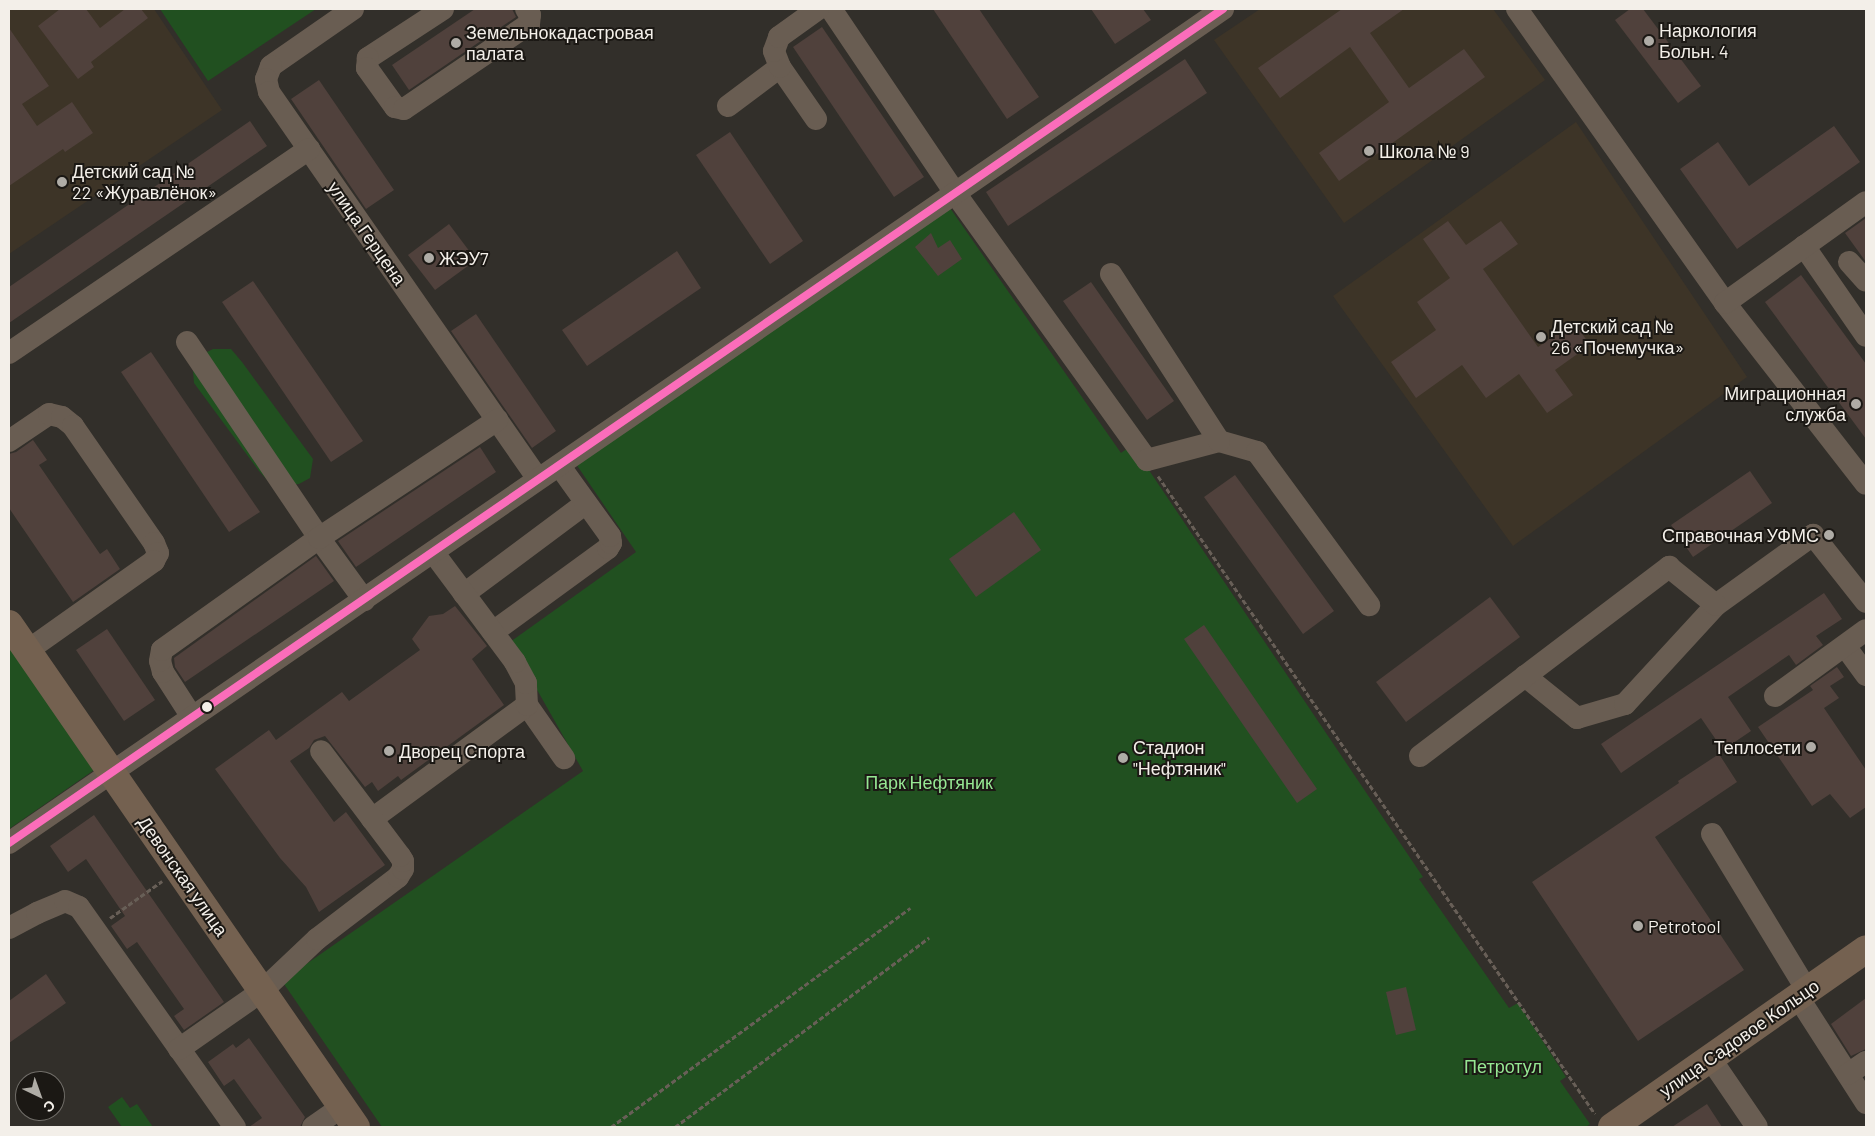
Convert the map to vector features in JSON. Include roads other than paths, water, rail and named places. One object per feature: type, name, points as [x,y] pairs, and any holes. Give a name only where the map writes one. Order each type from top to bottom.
[{"type":"main road","name":"Девонская улица","points":[[9,624],[349,1117]]},
{"type":"main road","name":"улица Садовое Кольцо","points":[[1616,1123],[1866,949]]},
{"type":"street","name":"улица Герцена","points":[[353,9],[271,66],[266,79],[269,92],[538,479]]},
{"type":"street","points":[[443,9],[368,58],[367,68],[395,108],[404,109],[529,24],[530,15],[526,9]]},
{"type":"street","points":[[816,119],[780,67],[774,51],[779,37],[818,9]]},
{"type":"street","points":[[831,9],[954,193],[1147,460],[1219,441],[1257,452],[1369,605]]},
{"type":"street","points":[[9,843],[1223,9]]},
{"type":"street","points":[[1517,9],[1725,303],[1866,484]]},
{"type":"street","points":[[728,106],[780,67]]},
{"type":"street","points":[[9,353],[309,149]]},
{"type":"street","points":[[1725,303],[1866,202]]},
{"type":"street","points":[[1804,246],[1866,336]]},
{"type":"street","points":[[1849,262],[1866,282]]},
{"type":"street","points":[[1111,274],[1219,441]]},
{"type":"street","points":[[187,342],[319,538],[364,600]]},
{"type":"street","points":[[9,441],[49,414],[62,417],[78,433],[154,543],[158,553],[154,562],[28,651]]},
{"type":"street","points":[[192,717],[163,672],[160,661],[162,650],[319,538],[497,420]]},
{"type":"street","points":[[493,632],[608,548],[611,543],[610,536],[559,465]]},
{"type":"street","points":[[464,594],[586,503]]},
{"type":"street","points":[[1525,676],[1577,718],[1625,704],[1716,605],[1813,535],[1866,602]]},
{"type":"street","points":[[433,552],[515,662],[526,683],[527,705],[564,758]]},
{"type":"street","points":[[1420,756],[1669,567],[1716,605]]},
{"type":"street","points":[[1775,696],[1866,630]]},
{"type":"street","points":[[1845,646],[1866,675]]},
{"type":"street","points":[[372,819],[527,705]]},
{"type":"street","points":[[179,1049],[262,990],[317,939],[398,877],[403,861],[321,751]]},
{"type":"street","points":[[1712,834],[1866,1103]]},
{"type":"street","points":[[9,928],[36,913],[65,901],[79,907],[235,1127]]},
{"type":"street","points":[[1710,1058],[1757,1127]]},
{"type":"street","points":[[1848,1074],[1866,1062]]},
{"type":"street","points":[[313,1127],[349,1117]]},
{"type":"place","name":"Наркология Больн. 4","points":[[1649,41]]},
{"type":"place","name":"Земельнокадастровая палата","points":[[456,43]]},
{"type":"place","name":"Школа № 9","points":[[1369,151]]},
{"type":"place","name":"Детский сад № 22 «Журавлёнок»","points":[[62,182]]},
{"type":"place","name":"ЖЭУ7","points":[[429,258]]},
{"type":"place","name":"Детский сад № 26 «Почемучка»","points":[[1541,337]]},
{"type":"place","name":"Миграционная служба","points":[[1856,404]]},
{"type":"place","name":"Справочная УФМС","points":[[1829,535]]},
{"type":"place","name":"Теплосети","points":[[1811,747]]},
{"type":"place","name":"Дворец Спорта","points":[[389,751]]},
{"type":"place","name":"Стадион \"Нефтяник\"","points":[[1123,758]]},
{"type":"place","name":"Petrotool","points":[[1638,926]]},
{"type":"park label","name":"Парк Нефтяник","points":[[929,782]]},
{"type":"park label","name":"Петротул","points":[[1503,1066]]}]
